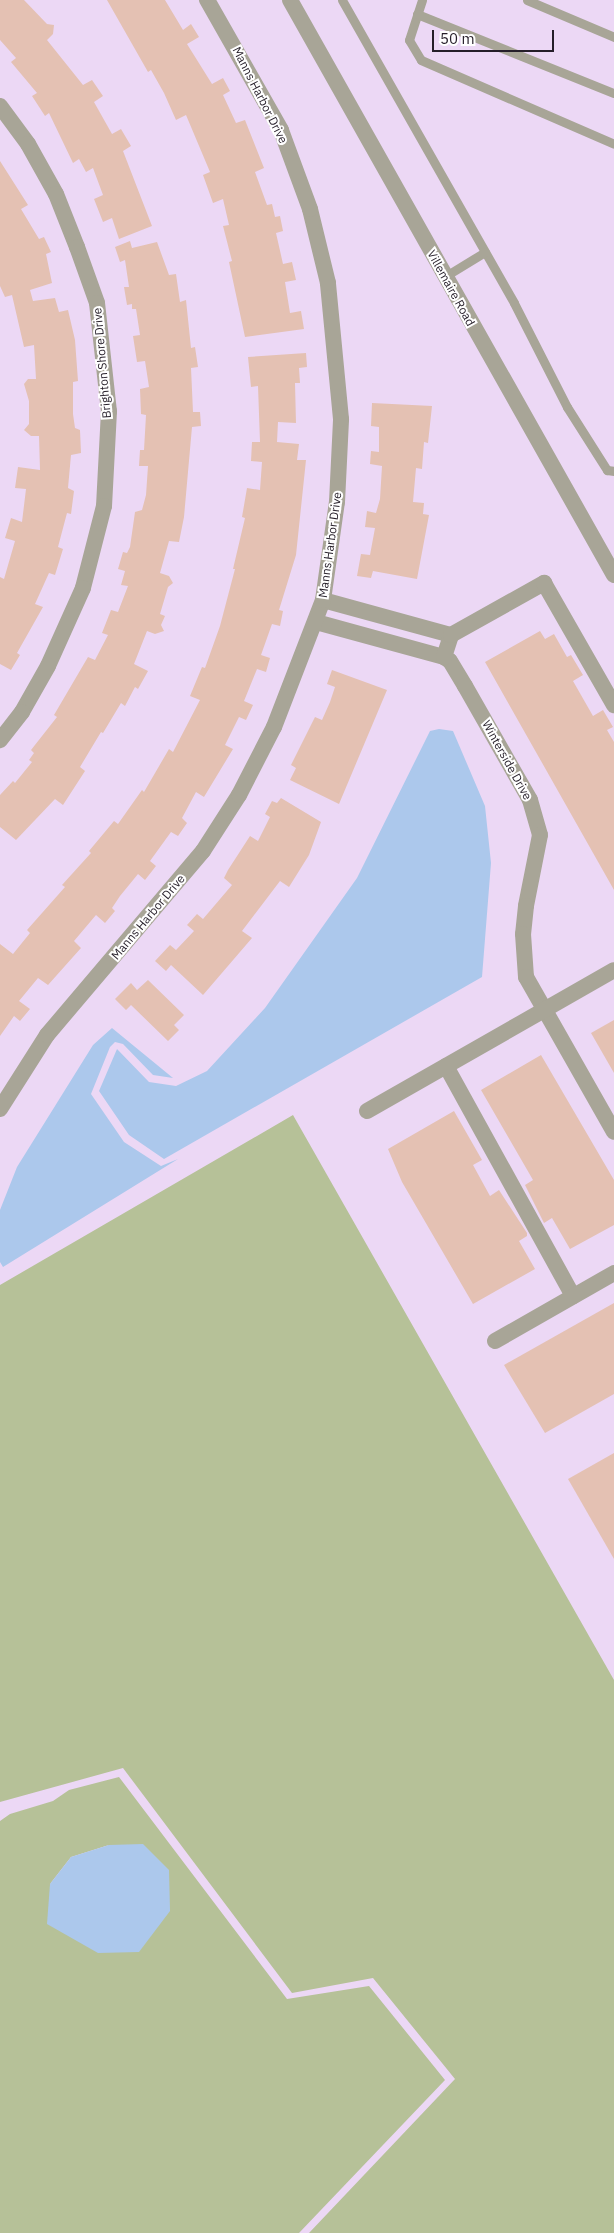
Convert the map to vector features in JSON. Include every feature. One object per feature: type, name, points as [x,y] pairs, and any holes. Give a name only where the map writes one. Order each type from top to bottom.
[{"type":"street","name":"Manns Harbor Drive","points":[[0,1109],[47,1035],[203,851],[239,794],[274,727],[323,600],[337,502],[341,419],[328,283],[310,209],[281,130],[207,0]]},
{"type":"street","name":"Villemaire Road","points":[[290,0],[444,277],[614,575]]},
{"type":"street","name":"Brighton Shore Drive","points":[[0,106],[28,144],[56,194],[77,247],[97,303],[109,410],[104,506],[83,588],[48,666],[22,712],[0,740]]},
{"type":"street","points":[[316,622],[444,657],[451,636],[544,583],[614,705]]},
{"type":"street","points":[[323,600],[451,636]]},
{"type":"street","name":"Winterside Drive","points":[[444,657],[466,686],[530,800],[540,835],[523,934],[526,977],[614,1132]]},
{"type":"street","points":[[367,1111],[614,970]]},
{"type":"street","points":[[446,1066],[573,1296]]},
{"type":"street","points":[[495,1341],[614,1273]]},
{"type":"lane","points":[[342,0],[485,252],[567,407],[607,470],[614,472]]},
{"type":"lane","points":[[422,0],[408,40],[422,60],[614,144]]},
{"type":"lane","points":[[527,0],[614,37]]},
{"type":"lane","points":[[417,14],[614,93]]},
{"type":"lane","points":[[444,277],[485,252]]},
{"type":"green space","points":[[293,1115],[614,1680],[614,2233],[309,2233],[455,2079],[373,1978],[292,1993],[123,1768],[0,1802],[0,1285]]},
{"type":"green space","points":[[119,1777],[287,1999],[369,1986],[445,2080],[299,2233],[0,2233],[0,1821],[10,1814],[53,1801],[69,1790]],"holes":[[[109,1845],[50,1884],[71,1857]]]},
{"type":"water","points":[[439,729],[453,731],[485,806],[491,863],[482,977],[164,1159],[129,1135],[99,1091],[117,1049],[149,1082],[176,1086],[207,1071],[265,1008],[357,878],[430,731]]},
{"type":"water","points":[[112,1028],[173,1078],[153,1075],[123,1044],[115,1042],[110,1047],[91,1094],[124,1142],[161,1166],[178,1159],[3,1267],[0,1262],[0,1210],[17,1167],[93,1045]]},
{"type":"water","points":[[143,1844],[169,1870],[170,1911],[139,1952],[98,1953],[47,1924],[50,1884],[71,1857],[109,1845]]},
{"type":"building","points":[[0,0],[24,0],[47,24],[54,25],[53,34],[47,40],[83,85],[92,80],[103,96],[94,102],[112,134],[121,129],[131,146],[123,151],[152,226],[119,239],[112,218],[103,222],[94,199],[103,195],[93,168],[86,172],[79,159],[73,163],[49,113],[45,116],[32,96],[37,93],[11,62],[16,58],[0,40]]},
{"type":"building","points":[[107,0],[165,0],[183,30],[191,24],[199,37],[187,44],[212,84],[223,78],[230,91],[223,95],[236,123],[245,120],[264,168],[255,172],[267,205],[272,204],[275,217],[280,216],[283,231],[276,233],[283,264],[292,262],[296,280],[285,282],[290,313],[301,311],[304,329],[245,337],[229,262],[232,261],[223,226],[229,225],[223,199],[213,203],[203,175],[210,172],[186,115],[176,120],[151,70],[148,72]]},
{"type":"building","points":[[0,161],[28,205],[21,209],[39,239],[44,237],[51,252],[46,254],[52,283],[30,290],[33,301],[55,298],[59,312],[68,310],[75,340],[78,381],[73,382],[73,414],[75,428],[80,430],[81,453],[71,455],[68,488],[74,491],[71,514],[67,513],[58,547],[63,549],[55,575],[49,573],[35,604],[43,607],[17,653],[20,655],[11,670],[0,664],[0,577],[4,579],[15,541],[5,538],[11,518],[22,522],[26,489],[15,488],[18,467],[40,470],[39,436],[31,436],[24,430],[29,424],[29,401],[24,384],[28,379],[36,379],[34,345],[24,347],[12,295],[5,297],[0,286]]},
{"type":"building","points":[[130,241],[132,248],[157,242],[169,275],[176,274],[180,302],[186,300],[191,348],[195,347],[198,367],[191,368],[193,412],[200,412],[201,426],[192,427],[184,517],[179,542],[169,541],[160,573],[169,576],[173,583],[168,587],[160,614],[165,616],[161,625],[164,631],[155,634],[147,631],[134,664],[148,671],[138,689],[135,687],[125,706],[121,703],[103,733],[101,732],[80,767],[85,771],[63,805],[55,799],[16,840],[0,827],[0,795],[13,781],[15,783],[32,762],[29,760],[34,753],[31,750],[57,717],[54,715],[88,657],[95,660],[108,635],[102,633],[111,610],[118,612],[128,586],[121,585],[125,571],[118,569],[123,552],[127,553],[130,547],[135,512],[142,510],[146,495],[148,466],[139,466],[140,450],[144,450],[146,415],[141,414],[140,389],[149,387],[145,361],[137,362],[133,336],[140,335],[136,309],[132,309],[132,304],[127,305],[124,287],[129,287],[125,260],[120,262],[115,247]]},
{"type":"building","points":[[306,353],[307,367],[299,368],[300,383],[295,383],[296,423],[278,422],[277,442],[299,444],[297,460],[306,460],[296,555],[279,610],[283,611],[280,626],[272,624],[261,655],[270,658],[266,672],[257,669],[244,701],[253,705],[246,720],[239,717],[225,745],[233,749],[204,797],[196,792],[182,818],[187,823],[178,836],[171,832],[150,861],[156,866],[145,880],[138,874],[120,896],[112,908],[115,911],[105,923],[96,915],[74,941],[81,948],[48,985],[38,978],[19,1001],[30,1009],[20,1021],[14,1016],[0,1036],[0,944],[13,954],[30,933],[27,930],[65,887],[62,885],[91,853],[89,851],[114,821],[118,824],[142,790],[144,792],[169,749],[173,752],[200,700],[190,696],[202,667],[205,668],[220,626],[235,569],[233,569],[245,518],[242,517],[247,488],[260,490],[262,462],[251,461],[252,442],[260,442],[258,386],[251,387],[248,357]]},
{"type":"building","points":[[372,403],[432,406],[428,443],[424,442],[422,469],[416,468],[413,502],[424,503],[423,514],[429,515],[417,579],[373,571],[371,578],[357,576],[361,554],[370,555],[375,528],[365,527],[367,511],[376,513],[380,499],[382,466],[370,464],[371,451],[379,452],[379,427],[371,426]]},
{"type":"building","points":[[540,631],[545,639],[554,634],[567,657],[571,655],[583,675],[573,681],[593,716],[603,710],[613,727],[607,730],[614,742],[614,890],[485,662]]},
{"type":"building","points":[[332,670],[387,690],[339,804],[290,780],[296,768],[291,765],[315,717],[322,720],[330,702],[335,687],[327,684]]},
{"type":"building","points":[[281,798],[321,822],[309,855],[289,887],[280,881],[242,931],[252,938],[203,995],[171,965],[166,971],[155,961],[170,945],[176,950],[194,931],[187,925],[197,914],[203,919],[232,885],[224,878],[228,870],[250,836],[258,841],[270,817],[265,814],[272,801],[277,803]]},
{"type":"building","points":[[148,980],[184,1015],[174,1025],[179,1030],[168,1041],[131,1005],[126,1010],[115,999],[131,983],[137,990]]},
{"type":"building","points":[[614,1020],[614,1073],[591,1033]]},
{"type":"building","points":[[541,1055],[614,1180],[614,1225],[570,1249],[552,1218],[544,1223],[525,1185],[533,1180],[481,1090]]},
{"type":"building","points":[[454,1111],[482,1160],[473,1165],[490,1196],[499,1190],[527,1233],[527,1236],[519,1241],[535,1269],[473,1304],[402,1182],[388,1149]]},
{"type":"building","points":[[614,1303],[614,1394],[545,1433],[504,1365]]},
{"type":"building","points":[[614,1453],[614,1559],[568,1479]]}]
